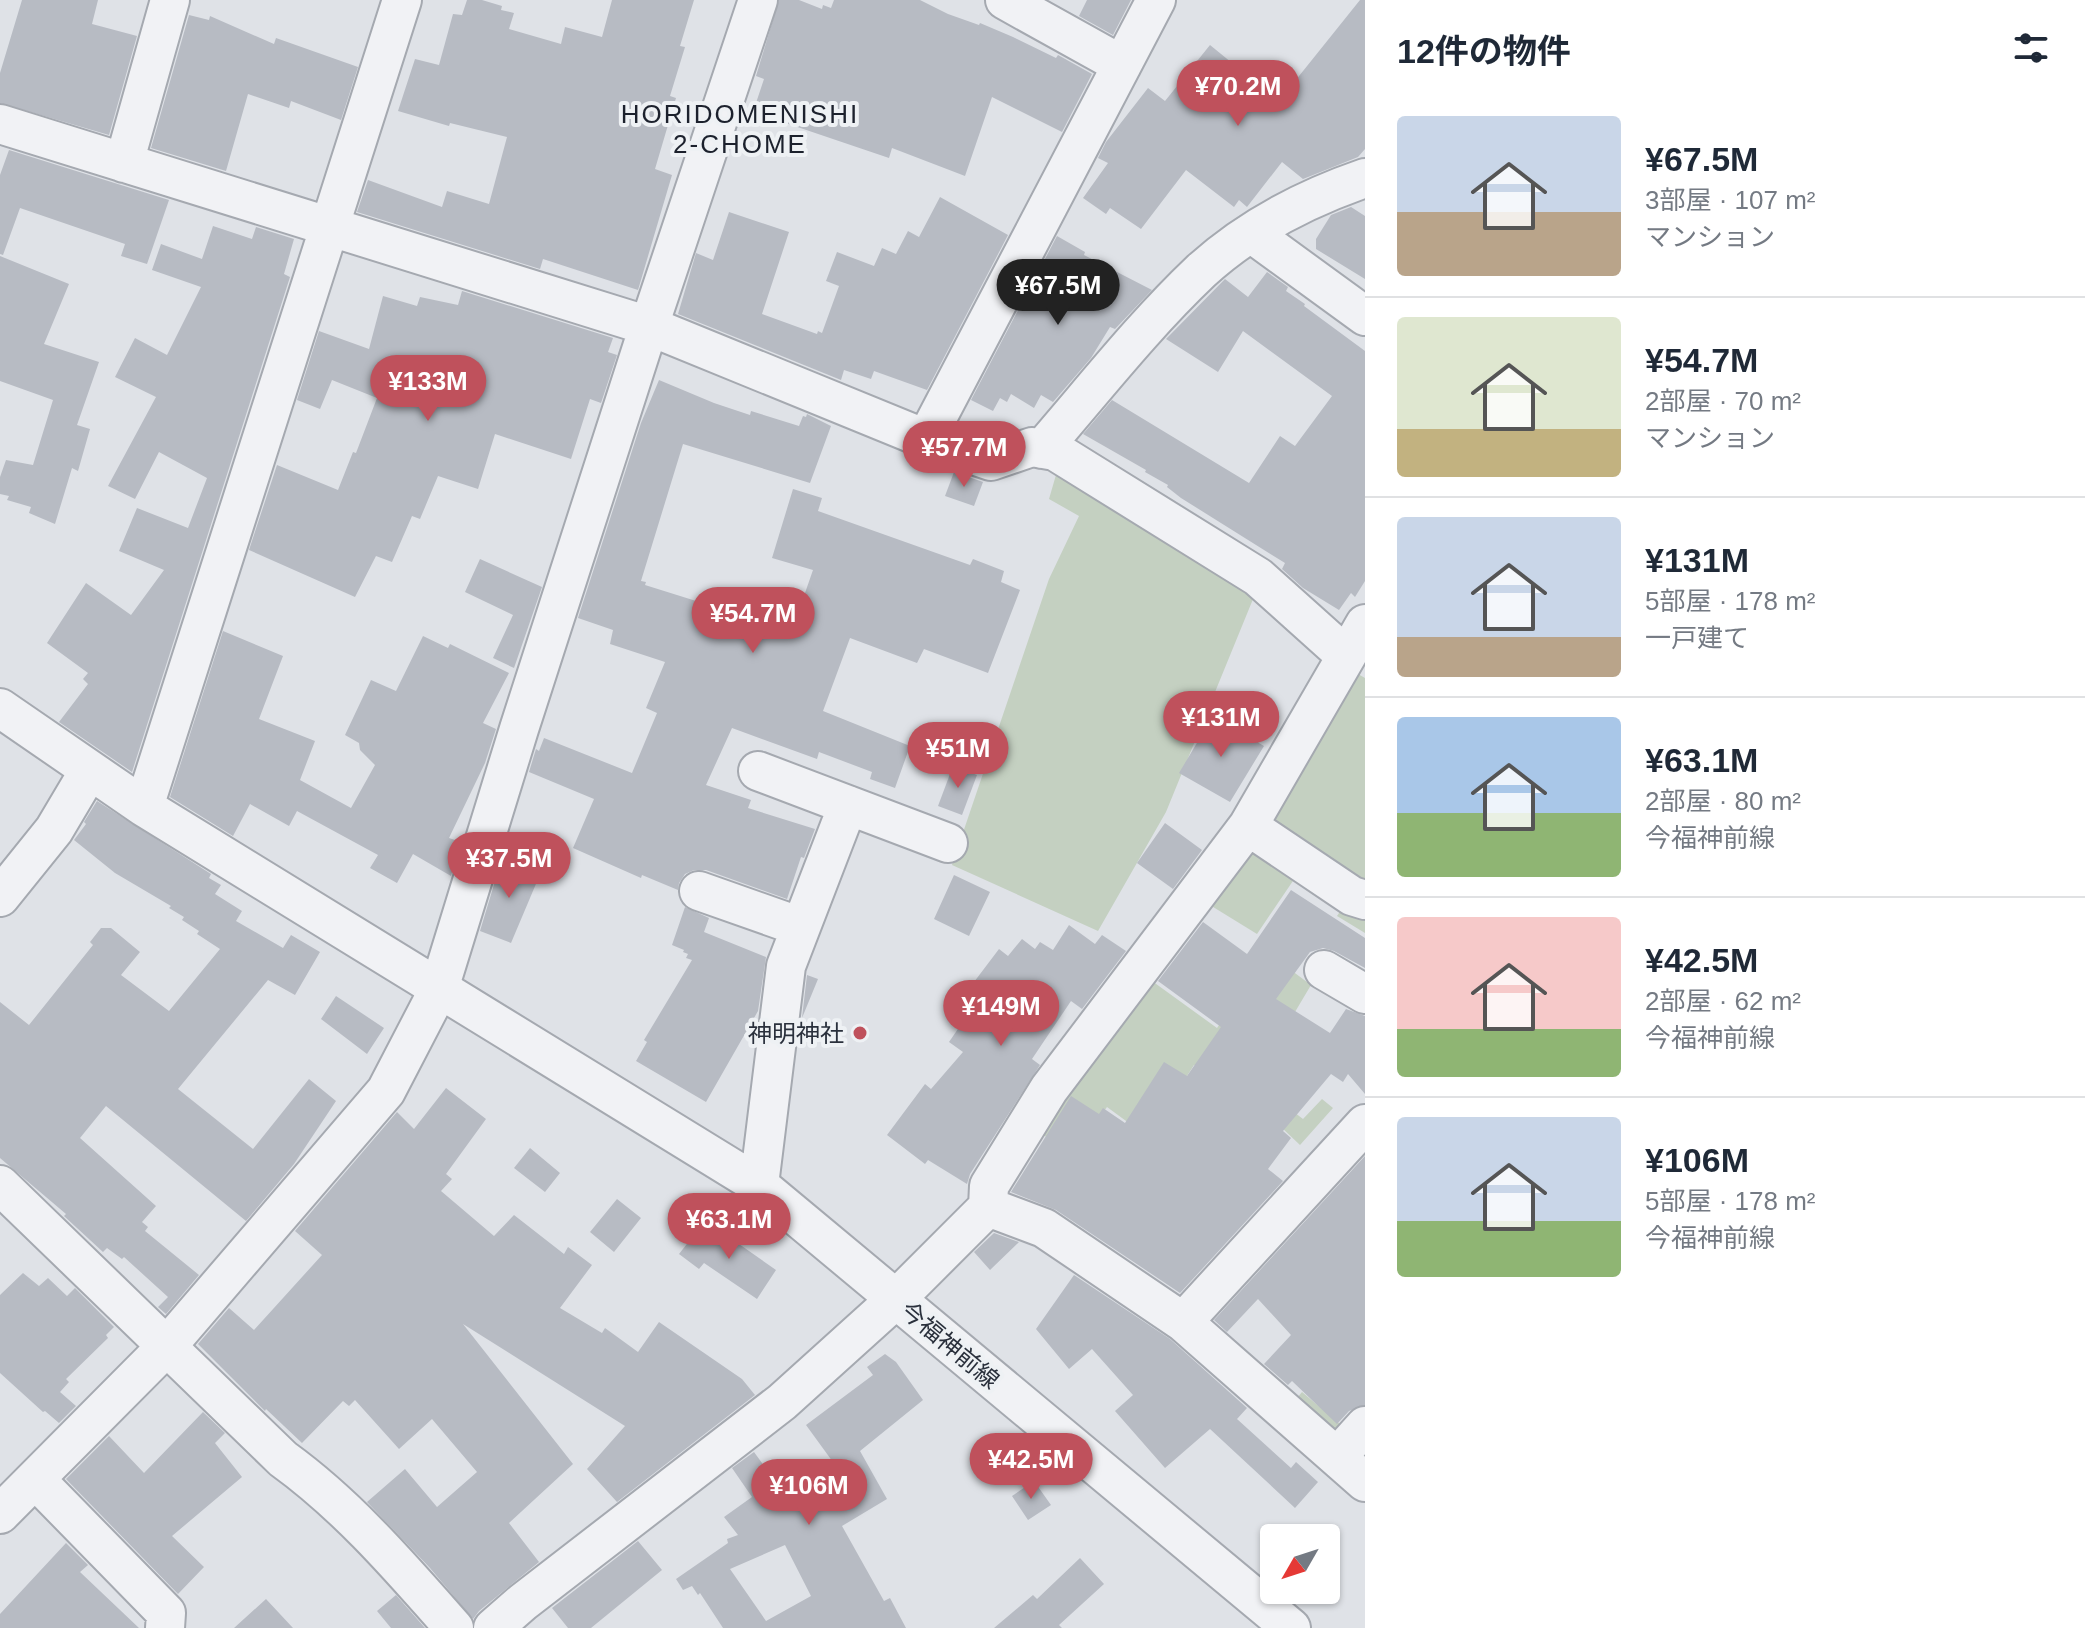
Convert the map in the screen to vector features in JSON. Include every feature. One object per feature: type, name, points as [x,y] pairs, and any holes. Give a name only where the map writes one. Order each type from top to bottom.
[{"type":"street","points":[[124,163],[170,0]]},
{"type":"street","points":[[144,807],[402,0]]},
{"type":"street","points":[[0,1514],[167,1346],[386,1091],[439,989],[523,714],[758,0]]},
{"type":"street","points":[[1005,0],[1122,65]]},
{"type":"street","points":[[926,439],[1156,0]]},
{"type":"street","points":[[0,124],[649,326],[926,439],[991,461],[1032,447],[1055,451],[1258,577],[1354,653],[1248,826],[1049,1089],[989,1186],[988,1207],[895,1300],[782,1402],[533,1615],[493,1628]]},
{"type":"street","points":[[1042,449],[1149,326],[1203,270],[1251,233],[1356,190]]},
{"type":"street","points":[[1251,233],[1365,316]]},
{"type":"street","name":"今福神前線","points":[[0,708],[144,807],[759,1185],[1291,1628]]},
{"type":"street","points":[[0,897],[54,830],[89,771]]},
{"type":"street","points":[[758,771],[948,843]]},
{"type":"street","points":[[759,1185],[786,966],[848,805]]},
{"type":"street","points":[[1248,826],[1352,896],[1365,900]]},
{"type":"street","points":[[699,891],[801,927]]},
{"type":"street","points":[[1324,970],[1365,994]]},
{"type":"street","points":[[1183,1322],[1365,1124]]},
{"type":"street","points":[[0,1185],[283,1459],[320,1485],[454,1628]]},
{"type":"street","points":[[988,1207],[1044,1228],[1183,1322],[1365,1482]]},
{"type":"street","points":[[1337,1457],[1365,1426]]},
{"type":"street","points":[[35,1479],[166,1613],[165,1628]]},
{"type":"green space","points":[[1058,468],[1260,582],[1166,812],[1098,931],[952,865],[1049,579],[1079,516],[1049,499]]},
{"type":"green space","points":[[1351,670],[1365,678],[1365,889],[1264,818]]},
{"type":"green space","points":[[1248,843],[1299,872],[1257,934],[1205,902]]},
{"type":"green space","points":[[1347,901],[1365,908],[1365,933],[1337,916]]},
{"type":"green space","points":[[1268,953],[1311,985],[1244,1098],[1194,1065],[1114,1189],[1137,1129],[1107,1107],[1073,1155],[1042,1134],[1068,1091],[1152,981],[1217,1028]]},
{"type":"green space","points":[[1269,1093],[1303,1119],[1322,1099],[1333,1108],[1300,1145],[1260,1107]]},
{"type":"green space","points":[[1302,1392],[1347,1430],[1338,1441],[1293,1403]]},
{"type":"building","points":[[22,0],[98,0],[92,24],[137,36],[109,135],[0,103],[0,73]]},
{"type":"building","points":[[467,0],[482,0],[502,6],[501,10],[514,13],[509,29],[561,44],[565,27],[602,37],[612,0],[694,0],[680,46],[685,47],[670,96],[676,98],[655,169],[672,175],[638,290],[543,259],[540,269],[357,212],[368,180],[442,207],[447,191],[489,204],[507,137],[450,123],[449,126],[398,111],[415,59],[439,65],[453,14],[462,15]]},
{"type":"building","points":[[779,0],[799,0],[822,9],[823,5],[831,8],[834,0],[920,0],[948,14],[1013,37],[1056,58],[1058,55],[1092,74],[1062,132],[992,97],[965,176],[892,148],[889,158],[753,112],[764,79],[756,76]]},
{"type":"building","points":[[1087,0],[1131,0],[1113,35],[1079,16]]},
{"type":"building","points":[[1360,0],[1365,0],[1365,149],[1358,157],[1303,179],[1282,162],[1247,207],[1239,200],[1234,207],[1186,170],[1141,229],[1110,208],[1106,214],[1083,198],[1108,163],[1098,158],[1106,142],[1148,88],[1165,101],[1210,45],[1264,89],[1275,74],[1291,86]]},
{"type":"building","points":[[189,15],[209,20],[210,16],[274,44],[276,38],[358,67],[341,120],[291,101],[289,108],[248,94],[226,171],[151,148]]},
{"type":"building","points":[[9,150],[169,200],[147,264],[121,256],[125,244],[20,208],[3,255],[0,254],[0,175]]},
{"type":"building","points":[[940,197],[1008,235],[927,390],[874,371],[871,379],[844,370],[841,380],[678,314],[696,253],[713,260],[729,212],[789,232],[762,314],[817,334],[818,331],[822,333],[839,286],[826,281],[837,252],[874,266],[882,248],[896,254],[908,231],[919,237]]},
{"type":"building","points":[[1351,207],[1365,216],[1365,279],[1316,249],[1316,239],[1331,215]]},
{"type":"building","points":[[213,226],[252,239],[256,227],[294,239],[284,274],[290,277],[132,772],[59,722],[88,684],[83,679],[88,673],[47,643],[86,583],[131,615],[164,570],[119,551],[137,508],[188,528],[207,478],[159,452],[135,499],[108,486],[156,397],[115,377],[135,338],[167,355],[201,287],[152,270],[161,244],[202,259]]},
{"type":"building","points":[[1057,236],[1085,252],[1084,255],[1152,290],[1115,329],[1110,327],[1091,358],[1053,402],[1041,395],[1034,408],[1011,394],[1007,402],[1000,398],[993,411],[971,400]]},
{"type":"building","points":[[0,256],[69,284],[44,344],[99,362],[77,425],[90,429],[78,471],[72,468],[55,524],[29,513],[31,507],[7,500],[9,496],[0,494],[0,477],[6,460],[33,465],[53,400],[0,381]]},
{"type":"building","points":[[1267,272],[1288,287],[1286,291],[1304,306],[1365,351],[1365,581],[1355,597],[1351,593],[1339,610],[1303,588],[1282,569],[1285,563],[1181,498],[1146,470],[1083,434],[1112,400],[1249,483],[1280,436],[1295,446],[1332,396],[1243,331],[1218,372],[1166,339],[1225,279],[1248,297]]},
{"type":"building","points":[[462,291],[613,338],[608,352],[617,355],[601,403],[590,399],[571,459],[495,434],[478,489],[438,476],[420,519],[412,516],[392,562],[376,556],[355,597],[249,550],[277,465],[338,490],[377,398],[332,380],[320,409],[297,400],[319,331],[369,349],[383,296],[417,306],[420,297],[458,305]]},
{"type":"building","points":[[659,380],[750,415],[751,411],[799,426],[807,414],[831,426],[810,483],[683,444],[641,581],[646,582],[645,585],[728,611],[727,615],[790,636],[813,570],[772,558],[793,489],[822,498],[818,511],[970,565],[973,559],[1004,571],[1001,582],[1020,590],[988,673],[924,649],[917,663],[850,638],[823,711],[910,746],[895,788],[870,779],[872,772],[819,752],[817,759],[732,728],[706,785],[751,800],[748,808],[815,829],[804,858],[801,857],[787,899],[706,870],[685,874],[678,890],[642,875],[641,878],[573,848],[594,799],[529,772],[536,749],[539,751],[544,738],[632,773],[657,713],[646,708],[665,662],[610,644],[613,630],[578,618],[641,423]]},
{"type":"building","points":[[954,472],[983,482],[974,506],[945,496]]},
{"type":"building","points":[[480,559],[542,587],[514,668],[493,658],[513,615],[465,592]]},
{"type":"building","points":[[223,631],[283,656],[259,719],[315,741],[300,780],[351,808],[375,765],[360,750],[359,743],[345,735],[371,680],[396,691],[423,636],[448,648],[450,644],[509,673],[483,723],[496,729],[485,763],[449,838],[461,842],[451,876],[413,854],[397,883],[370,868],[378,855],[297,811],[289,826],[250,804],[233,836],[170,797]]},
{"type":"building","points":[[1213,716],[1264,746],[1230,802],[1179,773]]},
{"type":"building","points":[[953,766],[977,775],[962,815],[938,806]]},
{"type":"building","points":[[97,801],[211,874],[209,878],[221,885],[215,894],[242,911],[236,921],[283,948],[291,935],[320,952],[295,995],[268,980],[178,1089],[253,1149],[309,1079],[336,1101],[294,1164],[246,1221],[106,1106],[80,1138],[156,1206],[142,1222],[148,1227],[145,1231],[199,1275],[166,1314],[158,1307],[168,1297],[124,1257],[122,1259],[107,1248],[103,1252],[64,1216],[66,1214],[0,1158],[0,1002],[29,1025],[93,945],[90,942],[101,928],[111,928],[140,952],[121,975],[169,1011],[220,949],[197,934],[199,931],[182,920],[184,917],[169,908],[171,906],[115,873],[74,840]]},
{"type":"building","points":[[1165,823],[1202,850],[1173,889],[1137,863]]},
{"type":"building","points":[[502,858],[541,872],[511,943],[480,931]]},
{"type":"building","points":[[954,875],[990,892],[969,936],[934,919]]},
{"type":"building","points":[[1291,890],[1365,938],[1365,968],[1334,951],[1323,948],[1310,952],[1276,999],[1330,1033],[1346,1009],[1365,1016],[1365,1094],[1348,1074],[1343,1082],[1331,1074],[1283,1131],[1291,1138],[1268,1169],[1283,1181],[1180,1293],[1056,1210],[1011,1192],[1071,1096],[1099,1114],[1103,1108],[1125,1123],[1164,1062],[1187,1076],[1221,1027],[1158,981],[1203,922],[1247,954]]},
{"type":"building","points":[[685,907],[709,918],[704,932],[766,957],[758,1011],[706,1102],[636,1061],[647,1042],[644,1040],[692,960],[686,958],[688,954],[684,950],[672,945]]},
{"type":"building","points":[[1069,925],[1095,944],[1102,935],[1126,951],[1082,1009],[1071,1001],[1032,1059],[1040,1065],[970,1174],[967,1184],[928,1160],[925,1164],[887,1135],[925,1084],[931,1089],[963,1052],[949,1042],[984,991],[974,982],[999,949],[1008,956],[1022,939],[1035,949],[1040,942],[1053,950]]},
{"type":"building","points":[[807,975],[818,979],[802,1018]]},
{"type":"building","points":[[336,996],[384,1028],[367,1054],[321,1019]]},
{"type":"building","points":[[446,1088],[486,1119],[446,1174],[452,1179],[441,1191],[494,1236],[514,1215],[564,1254],[568,1247],[592,1265],[560,1308],[602,1333],[605,1328],[638,1352],[659,1322],[742,1379],[755,1395],[617,1502],[587,1469],[625,1426],[463,1324],[573,1464],[509,1523],[539,1562],[473,1619],[367,1502],[405,1469],[437,1507],[477,1472],[432,1419],[399,1449],[355,1400],[349,1406],[343,1401],[302,1443],[198,1344],[229,1308],[254,1330],[322,1255],[295,1231],[397,1112],[414,1129]]},
{"type":"building","points":[[530,1148],[560,1173],[545,1192],[514,1168]]},
{"type":"building","points":[[1365,1156],[1365,1405],[1349,1411],[1337,1424],[1292,1381],[1288,1385],[1264,1364],[1291,1335],[1258,1299],[1227,1332],[1214,1320]]},
{"type":"building","points":[[617,1199],[641,1218],[614,1252],[590,1232]]},
{"type":"building","points":[[701,1226],[725,1244],[729,1237],[776,1270],[757,1299],[704,1263],[699,1269],[679,1254]]},
{"type":"building","points":[[994,1233],[1019,1242],[990,1270],[974,1252]]},
{"type":"building","points":[[23,1273],[39,1286],[48,1278],[67,1296],[75,1288],[114,1327],[106,1335],[108,1338],[66,1379],[69,1382],[60,1392],[76,1406],[59,1423],[0,1373],[0,1295]]},
{"type":"building","points":[[1074,1275],[1170,1339],[1247,1408],[1237,1419],[1291,1468],[1296,1462],[1318,1482],[1295,1508],[1210,1429],[1165,1468],[1115,1411],[1133,1395],[1092,1349],[1069,1369],[1036,1329]]},
{"type":"building","points":[[885,1354],[896,1362],[923,1400],[860,1451],[887,1499],[842,1526],[884,1601],[890,1598],[906,1628],[723,1628],[700,1593],[698,1595],[692,1586],[683,1590],[676,1579],[728,1543],[727,1539],[738,1535],[724,1517],[752,1497],[732,1468],[754,1452],[786,1496],[838,1469],[806,1425],[873,1375],[867,1367]],"holes":[[[785,1545],[811,1596],[766,1621],[730,1569]]]},
{"type":"building","points":[[203,1412],[225,1433],[215,1443],[242,1477],[172,1536],[204,1567],[178,1594],[66,1479],[109,1436],[144,1473]]},
{"type":"building","points":[[1034,1481],[1051,1505],[1028,1520],[1012,1496]]},
{"type":"building","points":[[638,1541],[662,1570],[591,1628],[568,1628],[552,1608]]},
{"type":"building","points":[[66,1543],[88,1565],[80,1572],[139,1628],[0,1628],[0,1614]]},
{"type":"building","points":[[1080,1558],[1104,1584],[1059,1625],[1062,1628],[994,1628],[1033,1595],[1037,1599]]},
{"type":"building","points":[[396,1595],[425,1628],[391,1628],[377,1611]]},
{"type":"building","points":[[266,1599],[293,1628],[234,1628]]},
{"type":"place","name":"神明神社","points":[[860,1033]]},
{"type":"district","name":"HORIDOMENISHI 2-CHOME","points":[[740,129]]}]
